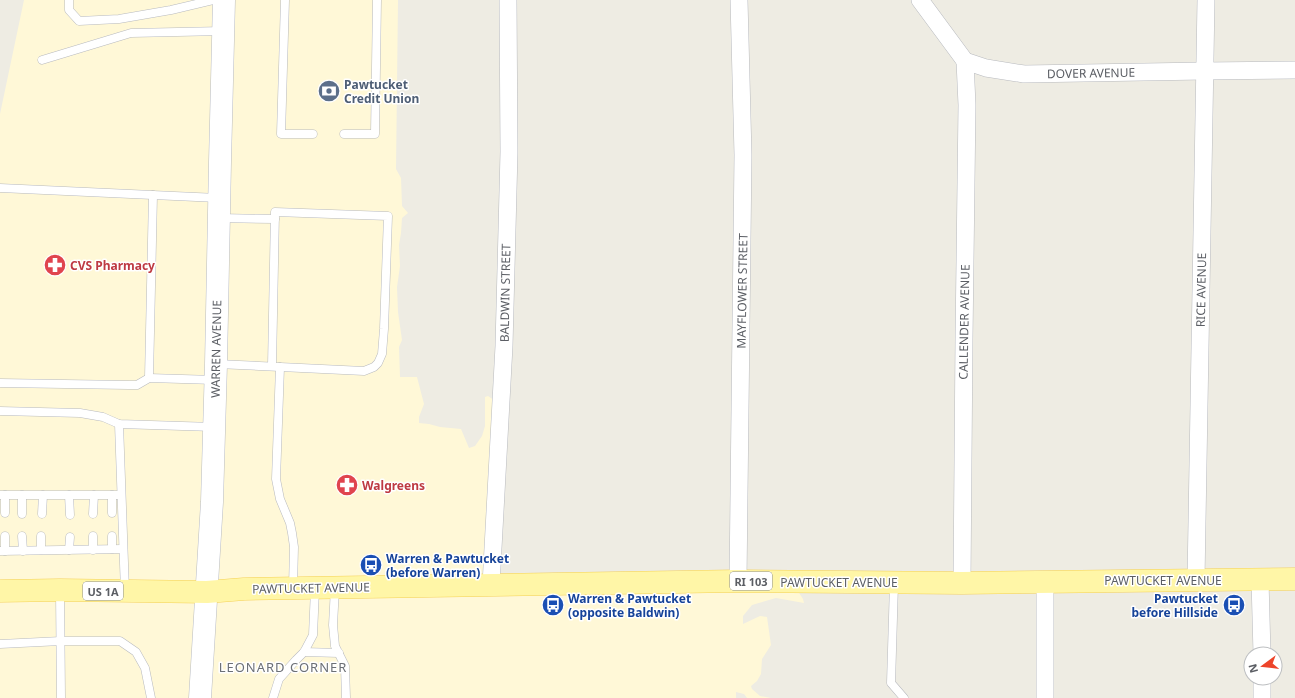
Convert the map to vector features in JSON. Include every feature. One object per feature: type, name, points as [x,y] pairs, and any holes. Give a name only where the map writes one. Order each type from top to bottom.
[{"type":"main road","name":"WARREN AVENUE","points":[[200,698],[212,508],[224,0]]},
{"type":"main road","name":"PAWTUCKET AVENUE","points":[[0,591],[60,590],[207,592],[244,589],[738,581],[962,583],[1295,579]]},
{"type":"street","name":"BALDWIN STREET","points":[[491,585],[504,346],[508,152],[508,0]]},
{"type":"street","name":"MAYFLOWER STREET","points":[[738,581],[743,155],[739,0]]},
{"type":"street","points":[[920,0],[965,61]]},
{"type":"street","name":"RICE AVENUE","points":[[1196,580],[1206,0]]},
{"type":"street","name":"DOVER AVENUE","points":[[965,61],[986,68],[1024,74],[1295,70]]},
{"type":"street","name":"CALLENDER AVENUE","points":[[962,583],[967,105],[965,61]]},
{"type":"street","points":[[1260,580],[1262,646]]},
{"type":"street","points":[[1045,581],[1045,698]]},
{"type":"street","points":[[1262,686],[1262,698]]},
{"type":"lane","points":[[68,0],[69,10],[79,22],[119,19],[171,10],[213,0]]},
{"type":"lane","points":[[285,0],[281,134],[314,134]]},
{"type":"lane","points":[[344,134],[375,134],[377,0]]},
{"type":"lane","points":[[42,60],[131,33],[224,31]]},
{"type":"lane","points":[[0,188],[153,195],[275,219]]},
{"type":"lane","points":[[149,378],[153,195]]},
{"type":"lane","points":[[0,383],[137,385],[149,378],[276,367],[364,371],[374,367],[378,363],[382,354],[388,216],[275,212],[276,367],[276,479],[280,499],[290,523],[292,533],[294,547],[293,588]]},
{"type":"lane","points":[[0,412],[80,413],[103,418],[119,424],[214,427]]},
{"type":"lane","points":[[119,424],[125,591]]},
{"type":"lane","points":[[112,494],[112,513]]},
{"type":"lane","points":[[5,513],[3,495],[121,495]]},
{"type":"lane","points":[[22,495],[22,514]]},
{"type":"lane","points":[[42,495],[42,514]]},
{"type":"lane","points":[[70,495],[70,515]]},
{"type":"lane","points":[[93,514],[94,495]]},
{"type":"lane","points":[[5,536],[3,551],[123,549]]},
{"type":"lane","points":[[22,536],[23,551]]},
{"type":"lane","points":[[41,536],[41,550]]},
{"type":"lane","points":[[69,550],[70,536]]},
{"type":"lane","points":[[93,536],[93,550]]},
{"type":"lane","points":[[112,536],[112,549]]},
{"type":"lane","points":[[894,582],[891,683],[904,698]]},
{"type":"lane","points":[[273,698],[279,679],[304,652],[313,635],[325,588]]},
{"type":"lane","points":[[325,588],[333,625],[335,646],[345,666],[346,698]]},
{"type":"lane","points":[[60,590],[62,698]]},
{"type":"lane","points":[[0,644],[60,641],[120,641],[136,652],[145,668],[151,698]]},
{"type":"lane","points":[[304,652],[339,654]]},
{"type":"shaded area","points":[[24,0],[398,0],[396,169],[401,178],[402,206],[408,213],[402,218],[399,245],[400,266],[397,287],[398,312],[402,340],[399,347],[400,377],[417,377],[424,404],[419,417],[419,423],[461,429],[469,448],[475,446],[482,436],[485,426],[485,397],[488,396],[501,405],[500,582],[796,588],[804,603],[776,598],[752,605],[743,616],[743,624],[760,616],[767,617],[771,645],[762,659],[761,674],[757,681],[751,686],[752,689],[760,696],[771,698],[747,698],[744,694],[736,692],[736,698],[0,698],[0,114]]},
{"type":"place","name":"Pawtucket Credit Union","points":[[329,91]]},
{"type":"place","name":"CVS Pharmacy","points":[[55,265]]},
{"type":"place","name":"Walgreens","points":[[347,485]]},
{"type":"place","name":"Warren & Pawtucket (before Warren)","points":[[371,565]]},
{"type":"place","name":"Warren & Pawtucket (opposite Baldwin)","points":[[553,605]]},
{"type":"place","name":"Pawtucket before Hillside","points":[[1234,605]]},
{"type":"district","name":"LEONARD CORNER","points":[[283,667]]}]
